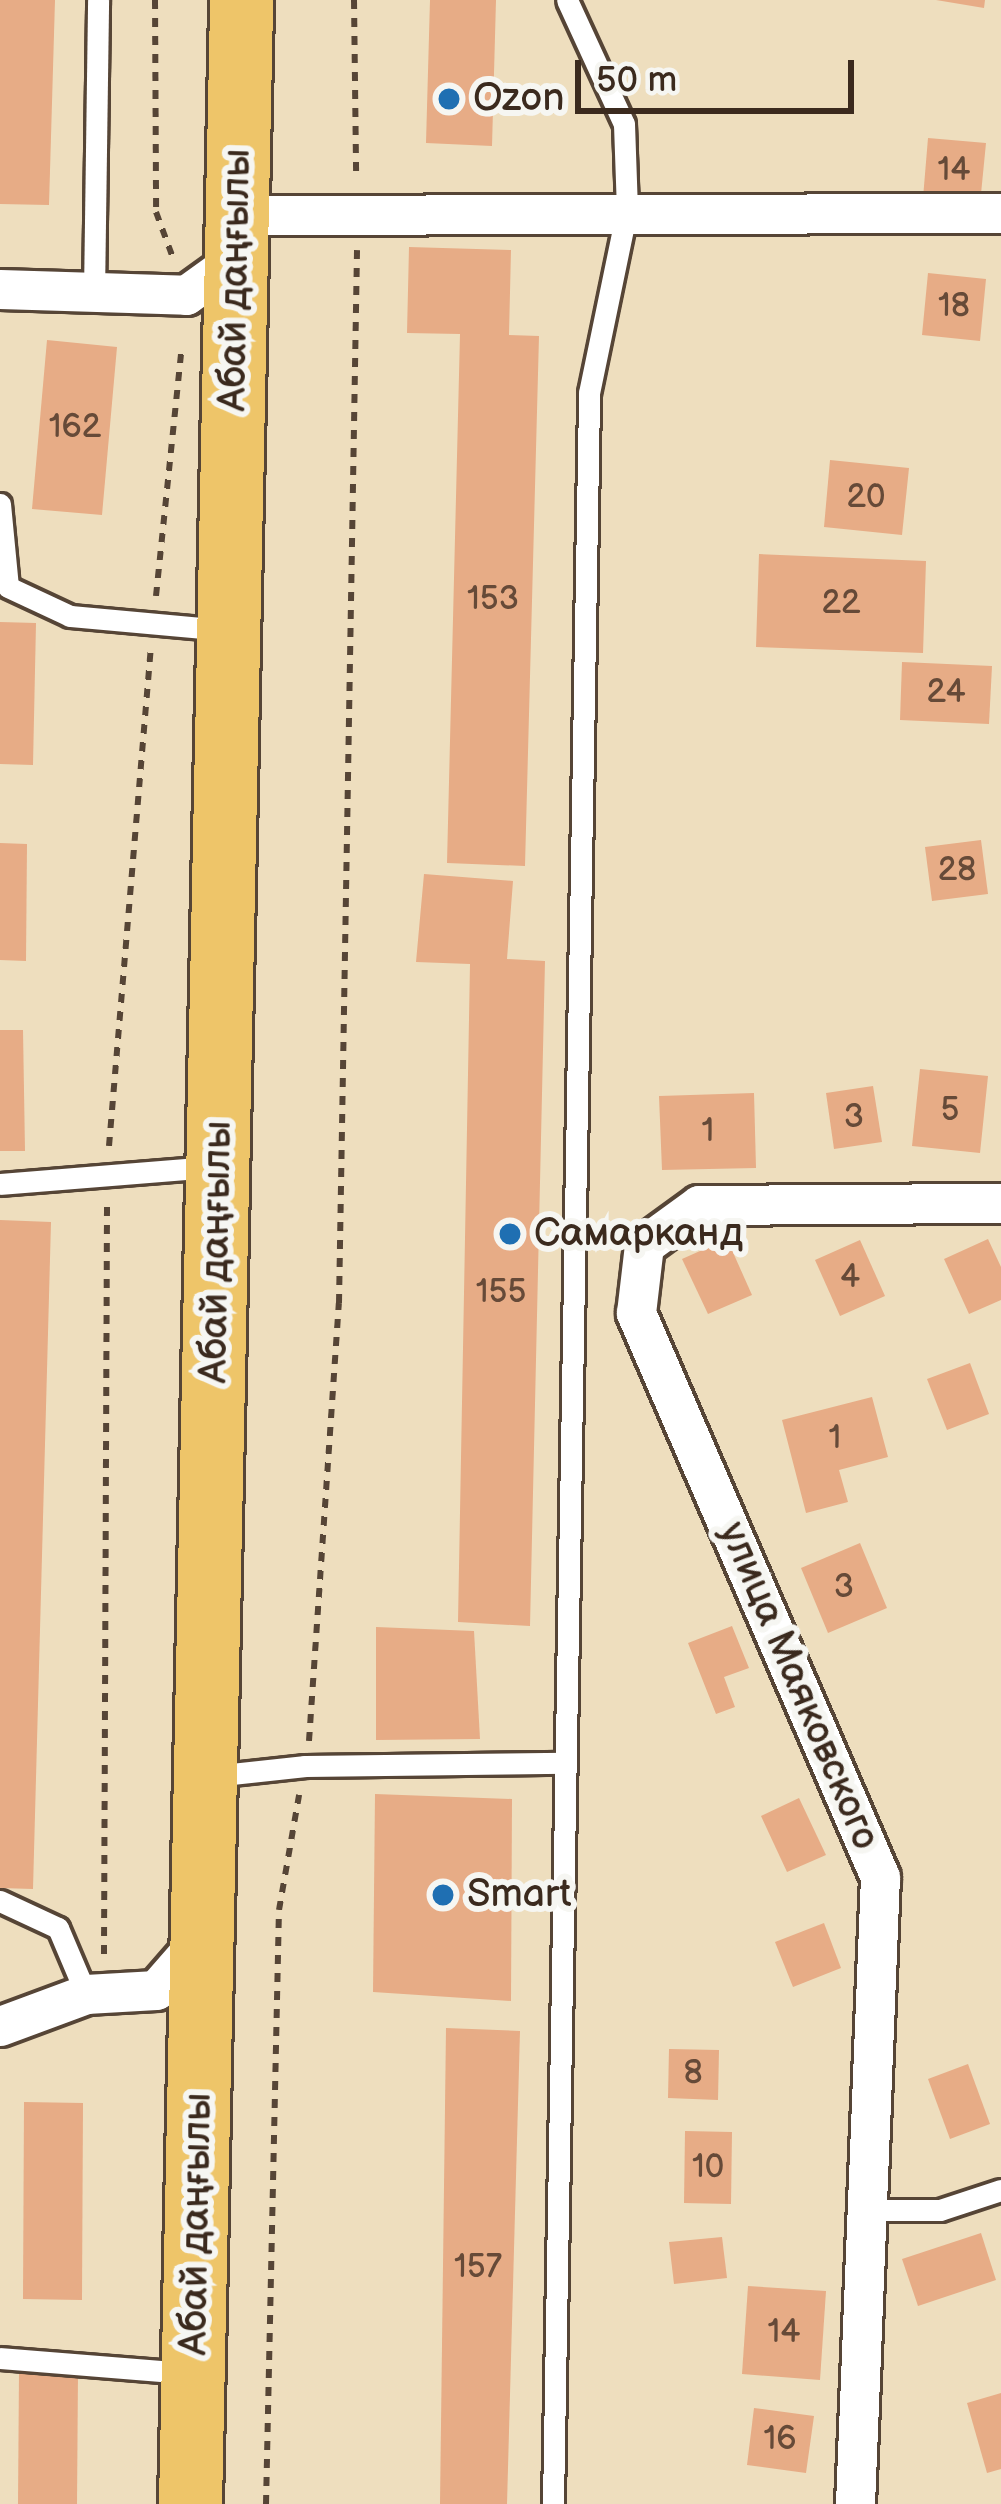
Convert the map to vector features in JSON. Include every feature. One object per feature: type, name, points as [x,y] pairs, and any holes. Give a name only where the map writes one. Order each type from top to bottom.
[{"type":"main road","name":"Абай даңғылы","points":[[190,2504],[241,0]]},
{"type":"street","points":[[0,289],[186,296],[236,237],[357,219],[627,210],[1001,214]]},
{"type":"street","name":"улица Маяковского","points":[[855,2504],[862,2210],[880,1876],[636,1312],[644,1245],[698,1205],[1001,1203]]},
{"type":"street","points":[[0,2026],[86,1994],[156,1990],[204,1936]]},
{"type":"lane","points":[[94,294],[98,0]]},
{"type":"lane","points":[[553,2504],[589,393],[627,210],[624,124],[567,0]]},
{"type":"lane","points":[[0,504],[8,587],[70,616],[230,631]]},
{"type":"lane","points":[[0,1184],[218,1166]]},
{"type":"lane","points":[[208,1776],[304,1766],[566,1763]]},
{"type":"lane","points":[[0,1901],[58,1928],[86,1994]]},
{"type":"lane","points":[[862,2210],[940,2210],[1001,2190]]},
{"type":"lane","points":[[0,2358],[193,2373]]},
{"type":"path","points":[[154,0],[156,212],[186,296],[155,604]]},
{"type":"path","points":[[266,2504],[279,1910],[304,1766],[339,1303],[357,219],[354,0]]},
{"type":"path","points":[[104,1954],[107,1174],[153,628]]},
{"type":"building","points":[[0,0],[55,0],[49,205],[0,204]]},
{"type":"building","points":[[430,0],[496,0],[492,146],[426,143]]},
{"type":"building","points":[[936,0],[985,0],[984,8]]},
{"type":"building","points":[[928,138],[986,143],[980,204],[923,198]]},
{"type":"building","points":[[409,247],[511,250],[509,335],[539,336],[525,866],[447,863],[460,334],[407,333]]},
{"type":"building","points":[[928,273],[986,279],[980,341],[922,335]]},
{"type":"building","points":[[47,340],[117,347],[102,515],[32,509]]},
{"type":"building","points":[[830,460],[909,468],[902,535],[824,527]]},
{"type":"building","points":[[759,554],[926,561],[923,653],[756,647]]},
{"type":"building","points":[[0,622],[36,623],[33,765],[0,764]]},
{"type":"building","points":[[902,662],[992,666],[989,724],[900,720]]},
{"type":"building","points":[[981,840],[988,894],[932,901],[925,847]]},
{"type":"building","points":[[0,843],[27,844],[26,961],[0,960]]},
{"type":"building","points":[[424,874],[513,881],[507,959],[545,961],[530,1626],[458,1622],[470,964],[416,962]]},
{"type":"building","points":[[0,1030],[23,1030],[25,1151],[0,1151]]},
{"type":"building","points":[[920,1069],[988,1076],[980,1153],[912,1146]]},
{"type":"building","points":[[873,1086],[882,1142],[834,1149],[826,1093]]},
{"type":"building","points":[[754,1093],[756,1168],[662,1170],[659,1096]]},
{"type":"building","points":[[0,1220],[51,1222],[33,1889],[0,1888]]},
{"type":"building","points":[[727,1239],[752,1295],[708,1314],[682,1259]]},
{"type":"building","points":[[988,1239],[1001,1267],[1001,1300],[969,1314],[944,1259]]},
{"type":"building","points":[[860,1240],[885,1296],[840,1316],[815,1260]]},
{"type":"building","points":[[970,1363],[989,1414],[947,1430],[927,1379]]},
{"type":"building","points":[[872,1397],[888,1457],[839,1470],[848,1502],[806,1513],[782,1420]]},
{"type":"building","points":[[860,1543],[887,1608],[828,1633],[801,1568]]},
{"type":"building","points":[[732,1626],[749,1668],[724,1677],[735,1707],[716,1714],[688,1643]]},
{"type":"building","points":[[376,1627],[474,1631],[480,1739],[376,1740]]},
{"type":"building","name":"Smart","points":[[375,1794],[512,1799],[511,2001],[373,1992]]},
{"type":"building","points":[[799,1798],[826,1855],[787,1872],[761,1816]]},
{"type":"building","points":[[824,1923],[841,1968],[793,1987],[775,1942]]},
{"type":"building","points":[[446,2028],[520,2031],[507,2504],[440,2504]]},
{"type":"building","points":[[669,2049],[719,2050],[718,2100],[668,2098]]},
{"type":"building","points":[[968,2064],[990,2124],[950,2139],[928,2079]]},
{"type":"building","points":[[24,2102],[83,2103],[82,2300],[23,2299]]},
{"type":"building","points":[[685,2131],[732,2132],[731,2204],[684,2203]]},
{"type":"building","points":[[981,2233],[996,2280],[918,2306],[902,2259]]},
{"type":"building","points":[[722,2237],[727,2278],[674,2284],[669,2242]]},
{"type":"building","points":[[748,2286],[826,2291],[820,2380],[742,2374]]},
{"type":"building","points":[[19,2371],[78,2372],[77,2504],[18,2504]]},
{"type":"building","points":[[1001,2393],[1001,2469],[987,2473],[967,2403]]},
{"type":"building","points":[[754,2408],[814,2416],[806,2473],[747,2465]]},
{"type":"place","name":"Ozon","points":[[449,99]]},
{"type":"place","name":"Самарканд","points":[[510,1234]]},
{"type":"place","name":"Smart","points":[[443,1895]]}]
